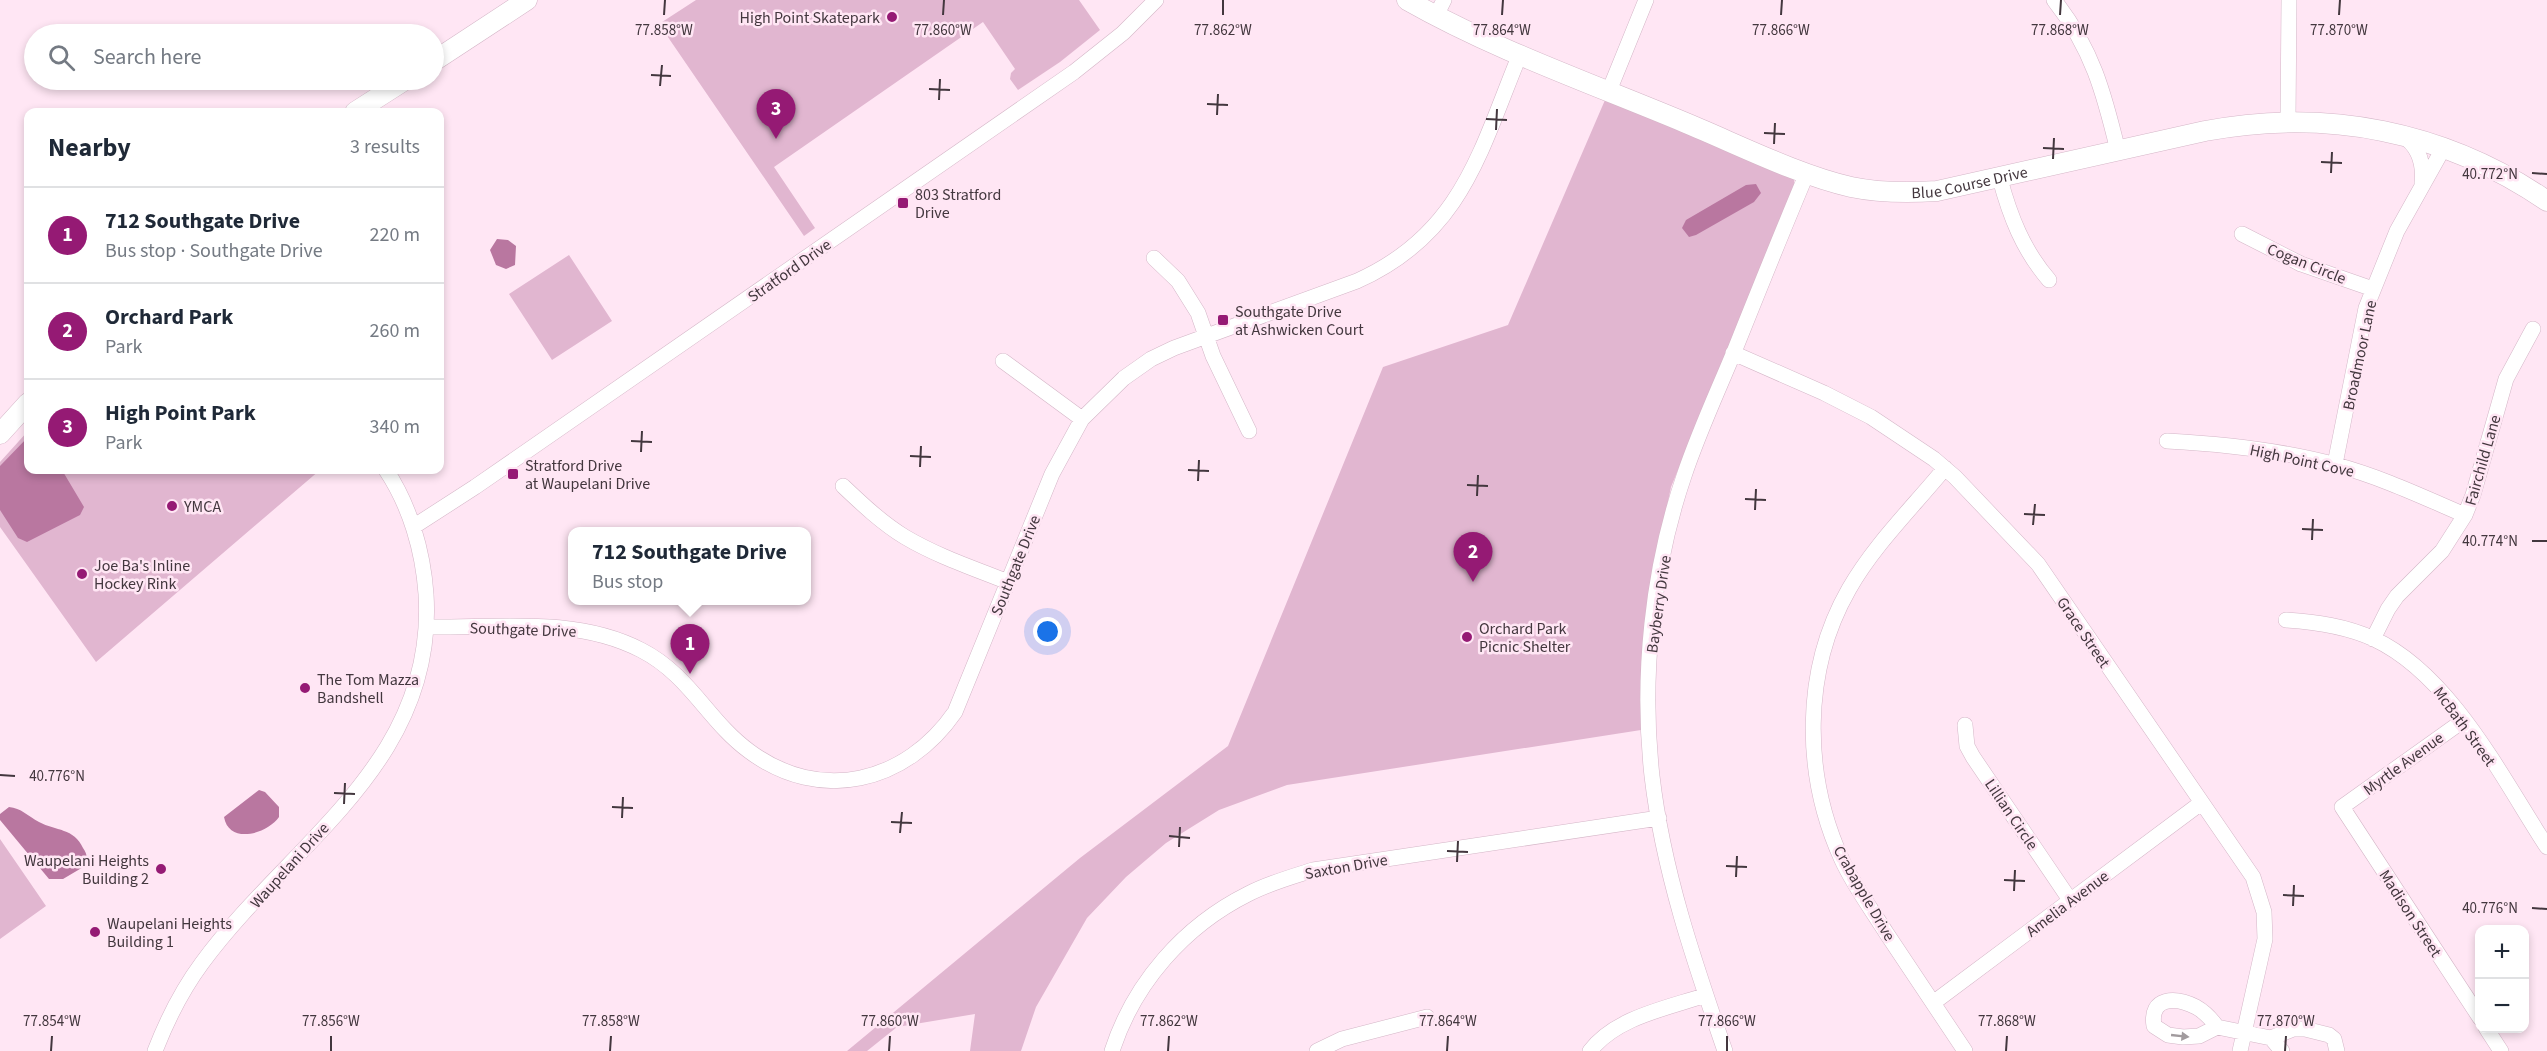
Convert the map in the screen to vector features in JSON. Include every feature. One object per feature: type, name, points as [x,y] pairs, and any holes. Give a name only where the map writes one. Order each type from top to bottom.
[{"type":"main road","points":[[444,54],[527,0]]},
{"type":"main road","name":"Blue Course Drive","points":[[1407,0],[1440,8],[1520,54],[1807,173],[1849,186],[1901,193],[1937,191],[2221,128],[2288,122],[2346,124],[2400,134],[2444,147],[2496,170],[2547,201]]},
{"type":"main road","points":[[361,108],[389,90]]},
{"type":"main road","points":[[0,434],[24,407]]},
{"type":"street","name":"Stratford Drive","points":[[413,527],[475,487],[1074,72],[1123,33],[1156,0]]},
{"type":"street","points":[[1609,91],[1646,0]]},
{"type":"street","points":[[2054,0],[2079,37],[2097,72],[2107,102],[2118,151]]},
{"type":"street","points":[[2288,122],[2289,0]]},
{"type":"street","name":"Southgate Drive","points":[[426,627],[570,628],[618,640],[660,662],[680,677],[748,751],[772,766],[810,778],[844,781],[878,774],[896,766],[912,757],[943,729],[955,712],[1052,474],[1080,421],[1118,383],[1151,359],[1207,335],[1357,281],[1405,255],[1435,227],[1466,185],[1520,54]]},
{"type":"street","points":[[2400,134],[2410,141],[2419,154],[2422,164],[2422,183]]},
{"type":"street","name":"Broadmoor Lane","points":[[2335,464],[2354,360],[2373,289],[2397,231],[2444,147]]},
{"type":"street","name":"Bayberry Drive","points":[[1725,1051],[1673,888],[1659,818],[1652,773],[1649,706],[1650,661],[1658,582],[1684,476],[1807,173]]},
{"type":"street","points":[[2000,178],[2009,213],[2018,234],[2049,280]]},
{"type":"street","name":"Cogan Circle","points":[[2241,234],[2301,264],[2373,289]]},
{"type":"street","points":[[1154,258],[1184,290],[1207,335],[1213,356],[1249,430]]},
{"type":"street","name":"Fairchild Lane","points":[[2373,639],[2397,596],[2442,551],[2465,515],[2473,495],[2506,379],[2533,329]]},
{"type":"street","name":"Grace Street","points":[[1733,353],[1824,393],[1871,417],[1945,468],[2038,564],[2253,877],[2264,912],[2265,939],[2240,1051]]},
{"type":"street","points":[[1003,361],[1056,402],[1059,408],[1080,421]]},
{"type":"street","name":"High Point Cove","points":[[2167,441],[2269,451],[2335,464],[2414,492],[2465,515]]},
{"type":"street","name":"Crabapple Drive","points":[[1945,468],[1863,568],[1849,589],[1823,655],[1815,699],[1813,729],[1816,776],[1835,844],[1857,886],[1965,1051]]},
{"type":"street","name":"Waupelani Drive","points":[[155,1051],[181,995],[213,949],[358,788],[381,759],[397,733],[412,696],[421,664],[426,627],[424,572],[413,527],[388,474]]},
{"type":"street","points":[[843,486],[904,536],[945,557],[1008,582]]},
{"type":"street","name":"McBath Street","points":[[2286,620],[2319,623],[2373,639],[2412,664],[2434,682],[2464,720],[2547,847]]},
{"type":"street","name":"Myrtle Avenue","points":[[2342,807],[2464,720]]},
{"type":"street","name":"Lillian Circle","points":[[1965,725],[1965,735],[1970,752],[2070,900]]},
{"type":"street","name":"Amelia Avenue","points":[[1933,1003],[2201,803]]},
{"type":"street","name":"Madison Street","points":[[2342,807],[2475,1010]]},
{"type":"street","name":"Saxton Drive","points":[[1112,1051],[1134,1001],[1169,953],[1205,920],[1248,894],[1275,882],[1313,870],[1659,818]]},
{"type":"street","points":[[1590,1051],[1608,1034],[1623,1025],[1706,995]]},
{"type":"street","points":[[1317,1051],[1342,1039],[1427,1017]]},
{"type":"street","points":[[2217,1027],[2271,1038],[2293,1029],[2313,1031],[2329,1035],[2334,1039],[2337,1051]]},
{"type":"street","points":[[2489,1033],[2501,1051]]},
{"type":"street","points":[[2271,1038],[2282,1051]]},
{"type":"shaded area","points":[[696,0],[1079,0],[1100,30],[1060,62],[1018,90],[1010,79],[1015,69],[983,22],[774,167],[815,228],[804,236],[659,24]]},
{"type":"shaded area","points":[[1605,100],[1794,178],[1794,187],[1789,200],[1671,487],[1650,589],[1641,730],[1287,785],[1219,810],[1166,843],[1126,877],[1087,918],[1036,1007],[1021,1051],[970,1051],[975,1014],[897,1027],[867,1051],[847,1051],[1080,858],[1228,746],[1383,367],[1508,325]]},
{"type":"shaded area","points":[[1756,184],[1761,193],[1754,202],[1696,235],[1689,237],[1682,228],[1686,220],[1746,185]]},
{"type":"shaded area","points":[[497,239],[508,240],[516,246],[515,265],[506,269],[496,265],[490,250]]},
{"type":"shaded area","points":[[569,255],[612,321],[552,360],[509,294]]},
{"type":"shaded area","points":[[24,435],[24,474],[315,474],[96,662],[0,527],[0,462]]},
{"type":"shaded area","points":[[24,441],[24,474],[64,474],[84,507],[80,515],[27,542],[18,538],[0,510],[0,466]]},
{"type":"shaded area","points":[[259,790],[265,792],[279,807],[279,817],[258,832],[240,834],[233,831],[227,826],[224,817]]},
{"type":"shaded area","points":[[9,807],[45,825],[70,833],[86,854],[85,866],[63,879],[49,879],[0,820],[0,814]]},
{"type":"shaded area","points":[[0,839],[46,906],[0,939]]},
{"type":"place","name":"High Point Skatepark","points":[[892,17]]},
{"type":"place","name":"High Point Park","points":[[776,139]]},
{"type":"place","name":"803 Stratford Drive","points":[[903,203]]},
{"type":"place","name":"Southgate Drive at Ashwicken Court","points":[[1223,320]]},
{"type":"place","name":"Stratford Drive at Waupelani Drive","points":[[513,474]]},
{"type":"place","name":"YMCA","points":[[172,506]]},
{"type":"place","name":"Joe Ba's Inline Hockey Rink","points":[[82,574]]},
{"type":"place","name":"Orchard Park","points":[[1473,582]]},
{"type":"place","name":"Orchard Park Picnic Shelter","points":[[1467,637]]},
{"type":"place","name":"712 Southgate Drive","points":[[690,674]]},
{"type":"place","name":"The Tom Mazza Bandshell","points":[[305,688]]},
{"type":"place","name":"Waupelani Heights Building 2","points":[[161,869]]},
{"type":"place","name":"Waupelani Heights Building 1","points":[[95,932]]}]
